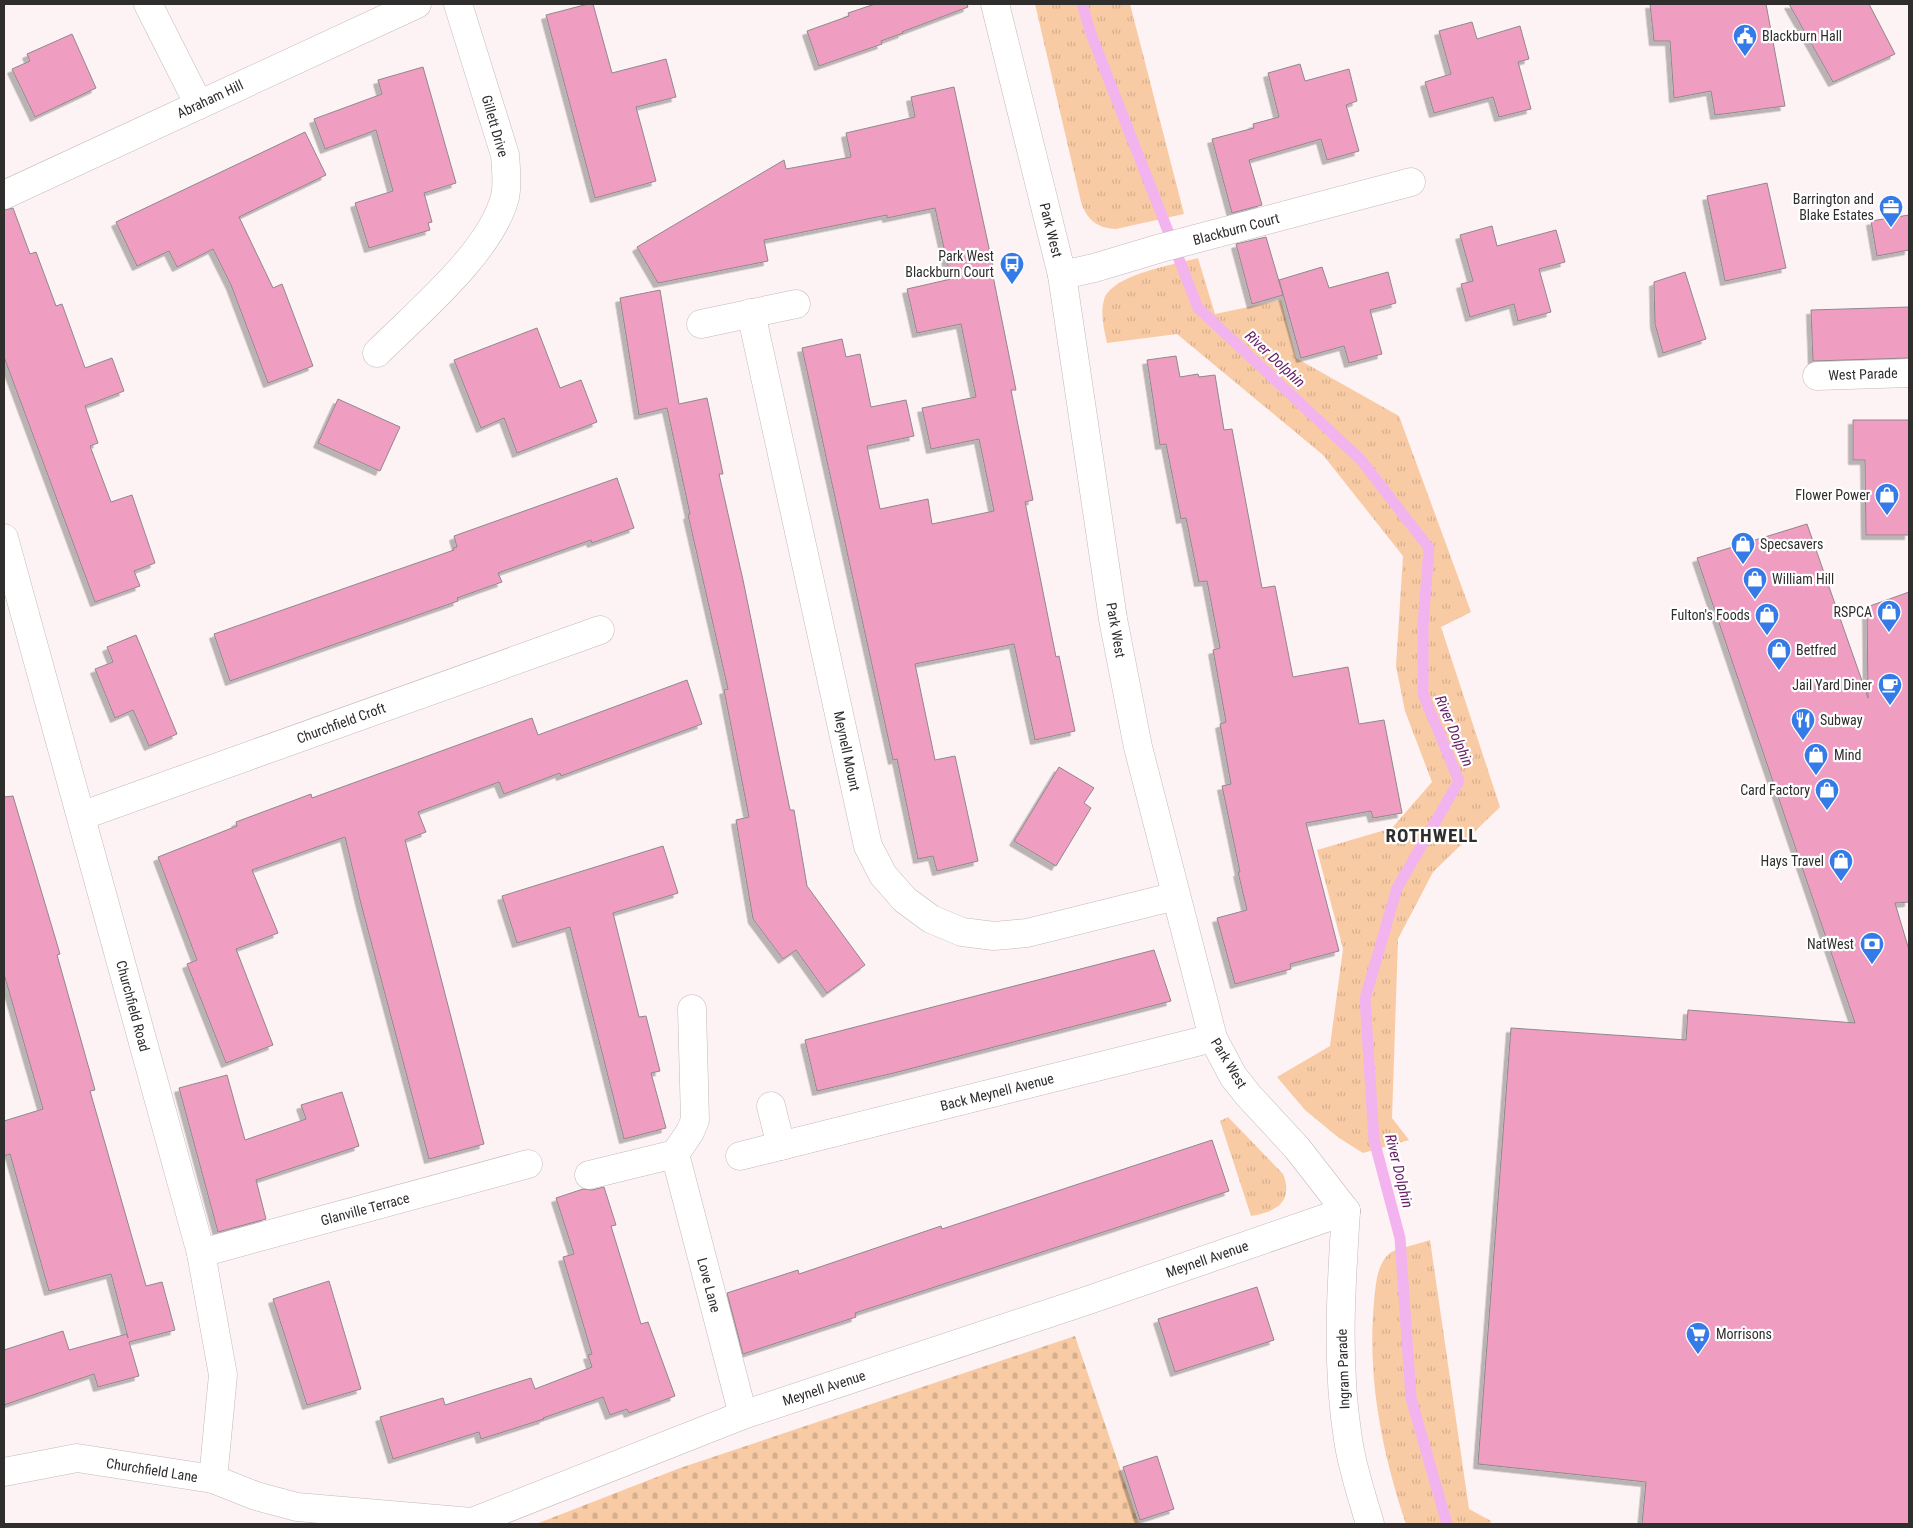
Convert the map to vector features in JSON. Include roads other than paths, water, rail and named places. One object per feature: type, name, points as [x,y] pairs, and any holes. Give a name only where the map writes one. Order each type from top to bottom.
[{"type":"street","points":[[148,4],[198,105]]},
{"type":"street","name":"Abraham Hill","points":[[4,195],[417,4]]},
{"type":"street","name":"Gillett Drive","points":[[377,354],[450,281],[481,245],[496,222],[505,196],[507,176],[504,155],[458,4]]},
{"type":"street","name":"Park West","points":[[995,4],[1062,275],[1084,412],[1113,619],[1138,747],[1213,1038],[1233,1076],[1297,1148],[1346,1210]]},
{"type":"street","name":"Blackburn Court","points":[[1062,275],[1410,182]]},
{"type":"street","points":[[701,324],[796,304]]},
{"type":"street","name":"Meynell Mount","points":[[751,313],[868,846],[884,875],[905,900],[931,919],[962,932],[994,936],[1027,934],[1176,896]]},
{"type":"street","name":"West Parade","points":[[1817,376],[1909,373]]},
{"type":"street","name":"Churchfield Road","points":[[4,538],[201,1253],[223,1375],[213,1480]]},
{"type":"street","name":"Churchfield Croft","points":[[82,816],[600,630]]},
{"type":"street","points":[[589,1176],[675,1154],[690,1132],[695,1120],[692,1009]]},
{"type":"street","name":"Back Meynell Avenue","points":[[740,1156],[1213,1038]]},
{"type":"street","points":[[771,1106],[781,1146]]},
{"type":"street","name":"Love Lane","points":[[675,1154],[743,1415]]},
{"type":"street","name":"Glanville Terrace","points":[[201,1253],[528,1164]]},
{"type":"street","name":"Meynell Avenue","points":[[297,1516],[472,1522],[743,1415],[1074,1305],[1346,1210]]},
{"type":"street","name":"Ingram Parade","points":[[1346,1210],[1341,1334],[1342,1388],[1348,1441],[1357,1483],[1370,1524]]},
{"type":"street","name":"Churchfield Lane","points":[[4,1472],[77,1458],[213,1480],[256,1496],[297,1516]]},
{"type":"waterway","name":"River Dolphin","points":[[1082,4],[1091,34],[1198,308],[1361,460],[1429,548],[1423,624],[1423,694],[1459,781],[1397,888],[1365,999],[1374,1140],[1400,1238],[1411,1398],[1447,1524]]},
{"type":"place","name":"Blackburn Hall","points":[[1745,57]]},
{"type":"place","name":"Barrington and Blake Estates","points":[[1891,228]]},
{"type":"place","name":"Park West Blackburn Court","points":[[1012,285]]},
{"type":"place","name":"Flower Power","points":[[1887,516]]},
{"type":"place","name":"Specsavers","points":[[1743,565]]},
{"type":"place","name":"William Hill","points":[[1755,600]]},
{"type":"place","name":"RSPCA","points":[[1889,633]]},
{"type":"place","name":"Fulton's Foods","points":[[1767,636]]},
{"type":"place","name":"Betfred","points":[[1779,671]]},
{"type":"place","name":"Jail Yard Diner","points":[[1890,706]]},
{"type":"place","name":"Subway","points":[[1803,741]]},
{"type":"place","name":"Mind","points":[[1816,776]]},
{"type":"place","name":"Card Factory","points":[[1827,811]]},
{"type":"place","name":"Hays Travel","points":[[1841,882]]},
{"type":"place","name":"NatWest","points":[[1872,965]]},
{"type":"place","name":"Morrisons","points":[[1698,1355]]},
{"type":"district","name":"ROTHWELL","points":[[1432,835]]}]
